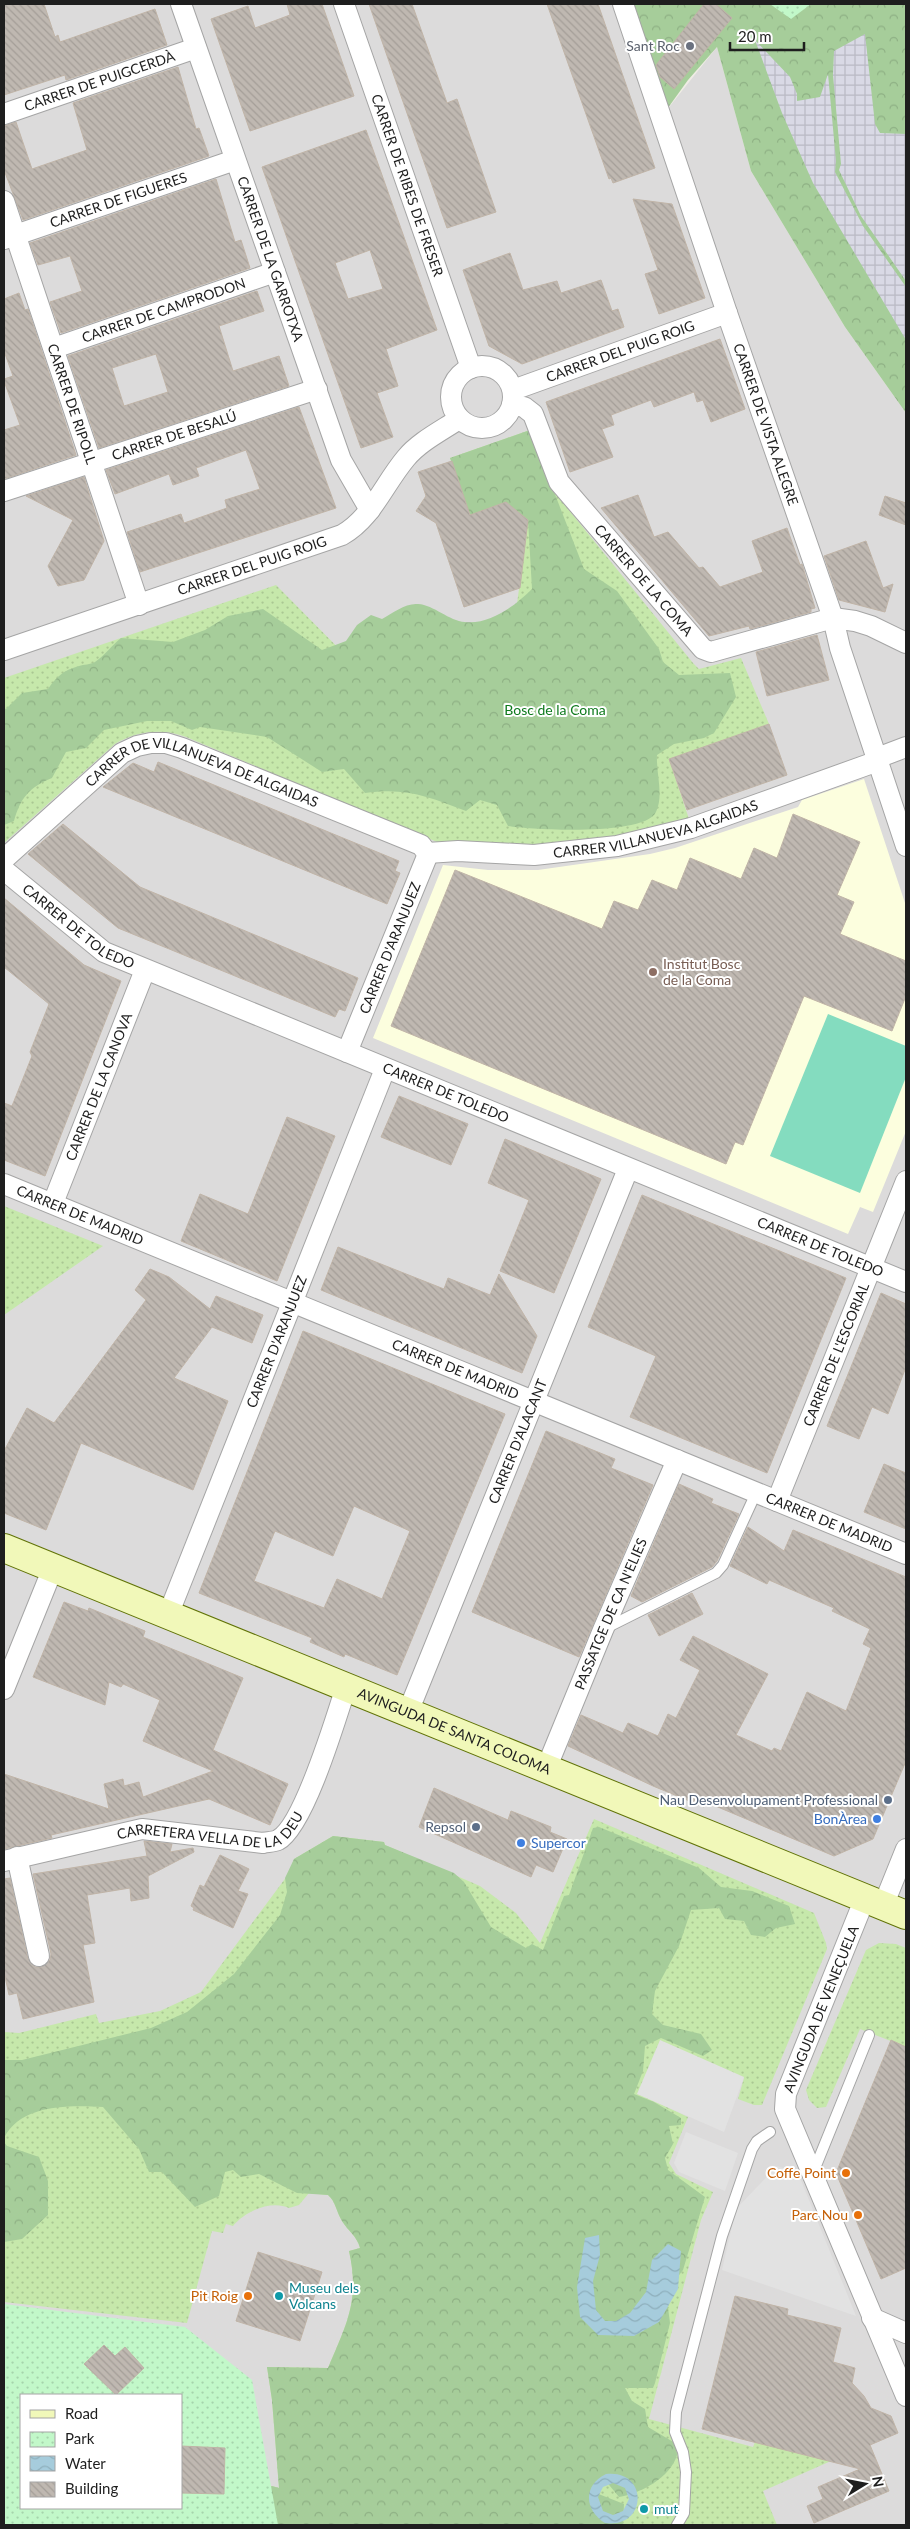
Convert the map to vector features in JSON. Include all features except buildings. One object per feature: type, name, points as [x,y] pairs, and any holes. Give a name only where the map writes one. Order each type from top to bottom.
[{"type":"main road","name":"AVINGUDA DE SANTA COLOMA","points":[[4,1548],[885,1906]]},
{"type":"street","name":"CARRER DE LA GARROTXA","points":[[181,4],[341,460],[370,510]]},
{"type":"street","name":"CARRER DE RIBES DE FRESER","points":[[344,4],[471,368]]},
{"type":"street","name":"CARRER DE VISTA ALEGRE","points":[[623,4],[727,313],[833,618],[840,648],[906,846]]},
{"type":"street","name":"CARRER DE PUIGCERDÀ","points":[[4,114],[196,48]]},
{"type":"street","name":"CARRER DE FIGUERES","points":[[10,237],[235,160]]},
{"type":"street","name":"CARRER DE RIPOLL","points":[[4,201],[10,237],[54,348],[139,605]]},
{"type":"street","name":"CARRER DE CAMPRODON","points":[[54,348],[275,272]]},
{"type":"street","name":"CARRER DEL PUIG ROIG","points":[[513,397],[727,313]]},
{"type":"street","points":[[484,365],[495,368],[507,377],[513,397],[506,418],[494,426],[474,428],[459,419],[452,405],[450,394],[456,379],[471,368],[484,365]]},
{"type":"street","name":"CARRER DE BESALÚ","points":[[4,491],[317,389]]},
{"type":"street","name":"CARRER DE LA COMA","points":[[513,397],[533,414],[559,482],[702,649],[716,651],[833,618]]},
{"type":"street","name":"CARRER DEL PUIG ROIG","points":[[4,650],[342,535],[360,522],[370,510],[389,479],[412,450],[459,419]]},
{"type":"street","points":[[833,618],[854,620],[906,643]]},
{"type":"street","name":"CARRER DE VILLANUEVA DE ALGAIDAS","points":[[4,859],[111,761],[137,746],[151,743],[166,743],[182,748],[424,849]]},
{"type":"street","name":"CARRER VILLANUEVA ALGAIDAS","points":[[424,849],[534,855],[617,846],[690,828],[906,748]]},
{"type":"street","name":"CARRER D'ARANJUEZ","points":[[347,1052],[424,849]]},
{"type":"street","name":"CARRER DE TOLEDO","points":[[4,870],[104,952],[906,1282]]},
{"type":"street","name":"CARRER DE LA CANOVA","points":[[53,1204],[145,970]]},
{"type":"street","name":"CARRER D'ARANJUEZ","points":[[168,1615],[386,1069]]},
{"type":"street","name":"CARRER D'ALACANT","points":[[408,1712],[628,1169]]},
{"type":"street","name":"CARRER DE L'ESCORIAL","points":[[777,1501],[906,1182]]},
{"type":"street","name":"CARRER DE MADRID","points":[[4,1184],[906,1554]]},
{"type":"street","name":"PASSATGE DE CA N'ELIES","points":[[546,1769],[603,1630],[677,1460]]},
{"type":"street","points":[[4,1689],[53,1568]]},
{"type":"street","name":"CARRETERA VELLA DE LA DEU","points":[[40,1956],[10,1859],[142,1829],[263,1843],[278,1840],[290,1827],[307,1797],[346,1687]]},
{"type":"street","name":"AVINGUDA DE VENEÇUELA","points":[[906,1849],[885,1906],[785,2102],[785,2109],[812,2175],[906,2396]]},
{"type":"street","points":[[872,2318],[906,2333]]},
{"type":"lane","points":[[603,1630],[716,1573],[723,1565],[756,1493]]},
{"type":"lane","points":[[812,2175],[869,2035]]},
{"type":"lane","points":[[677,2525],[684,2513],[686,2472],[683,2452],[675,2432],[676,2412],[722,2236],[752,2149],[758,2141],[770,2132]]},
{"type":"shaded area","points":[[4,4],[630,4],[666,111],[717,47],[751,171],[845,327],[906,413],[906,2525],[175,2525],[182,2509],[182,2394],[20,2394],[20,2397],[4,2397]]},
{"type":"shaded area","points":[[865,34],[875,124],[880,133],[906,134],[906,281],[861,216],[839,170],[841,164],[833,75],[834,51]]},
{"type":"shaded area","points":[[755,40],[790,77],[797,94],[797,101],[820,97],[828,74],[836,161],[835,172],[863,226],[906,287],[906,340],[813,183],[782,113]]},
{"type":"shaded area","name":"Institut Bosc de la Coma","points":[[864,779],[906,906],[906,1131],[873,1212],[860,1207],[848,1234],[373,1038],[443,865],[488,870],[538,870],[650,854],[675,848],[798,807],[802,800]]},
{"type":"shaded area","points":[[660,2040],[744,2077],[724,2132],[637,2094]]},
{"type":"shaded area","points":[[686,2132],[738,2153],[725,2191],[679,2172],[674,2163]]},
{"type":"shaded area","points":[[777,2166],[798,2173],[856,2316],[722,2270],[736,2209]]},
{"type":"green space","points":[[630,4],[906,4],[906,413],[845,327],[751,171],[717,47],[688,80],[665,112]]},
{"type":"green space","points":[[770,4],[811,4],[791,19]]},
{"type":"green space","name":"Bosc de la Coma","points":[[530,430],[560,499],[693,663],[699,669],[741,658],[769,724],[669,759],[690,822],[618,840],[553,848],[450,845],[437,842],[186,737],[168,732],[150,732],[132,736],[115,744],[4,843],[4,678],[276,585],[371,681],[483,640],[517,604],[528,520],[506,502],[470,515],[450,458]]},
{"type":"green space","name":"Bosc de la Coma","points":[[530,430],[584,569],[617,591],[659,649],[663,662],[679,675],[730,673],[736,697],[714,733],[704,738],[674,744],[657,755],[660,792],[656,812],[648,820],[632,825],[587,830],[508,826],[497,805],[480,800],[466,811],[417,794],[393,791],[365,793],[344,769],[322,772],[267,737],[200,727],[192,730],[171,721],[147,721],[104,730],[86,748],[66,752],[52,778],[31,790],[19,806],[14,821],[4,825],[4,708],[6,709],[22,693],[48,689],[65,672],[81,665],[95,662],[121,638],[173,642],[205,630],[228,616],[263,609],[322,650],[346,641],[357,625],[371,615],[382,619],[408,605],[424,605],[453,619],[474,622],[502,613],[518,601],[532,589],[528,520],[506,502],[470,515],[450,458]]},
{"type":"green space","points":[[828,1014],[906,1046],[906,1077],[860,1193],[770,1156]]},
{"type":"green space","points":[[4,1206],[103,1246],[4,1315]]},
{"type":"green space","points":[[594,1819],[814,1913],[826,1943],[827,1949],[762,2105],[754,2105],[738,2099],[744,2078],[637,2093],[688,2117],[669,2163],[676,2174],[713,2192],[701,2220],[649,2419],[753,2447],[755,2442],[831,2461],[763,2491],[777,2525],[264,2525],[272,2486],[279,2488],[272,2400],[267,2367],[328,2368],[350,2311],[353,2284],[349,2251],[360,2248],[357,2240],[342,2221],[333,2201],[328,2195],[309,2193],[299,2205],[289,2208],[274,2205],[259,2208],[244,2216],[233,2226],[226,2224],[223,2233],[212,2231],[187,2323],[4,2302],[4,2032],[19,2033],[96,2014],[99,2023],[160,2011],[201,1992],[290,1872],[294,1859],[333,1836],[384,1842],[385,1845],[480,1886],[516,1913],[540,1943]]},
{"type":"green space","points":[[599,1827],[699,1868],[721,1887],[752,1891],[789,1906],[795,1924],[776,1928],[765,1937],[751,1935],[744,1921],[725,1919],[719,1908],[691,1910],[679,1946],[655,1991],[652,2014],[663,2025],[701,2034],[712,2050],[703,2056],[661,2038],[645,2046],[643,2071],[634,2094],[654,2102],[681,2118],[681,2125],[669,2126],[673,2144],[665,2158],[668,2170],[705,2197],[683,2270],[666,2292],[670,2323],[653,2388],[625,2388],[632,2401],[645,2409],[648,2427],[675,2443],[677,2455],[674,2463],[654,2483],[636,2492],[619,2497],[605,2480],[596,2493],[624,2504],[623,2525],[264,2525],[261,2489],[272,2486],[279,2488],[272,2400],[267,2367],[328,2368],[350,2311],[353,2284],[349,2251],[360,2248],[357,2240],[342,2221],[333,2201],[328,2195],[297,2193],[259,2174],[241,2177],[233,2170],[225,2172],[219,2196],[195,2207],[162,2172],[149,2172],[139,2149],[103,2107],[61,2107],[34,2113],[12,2127],[4,2138],[4,2060],[22,2060],[151,2028],[187,2012],[234,1974],[280,1915],[287,1892],[285,1878],[294,1859],[333,1836],[384,1842],[385,1845],[454,1873],[464,1882],[491,1927],[526,1948],[532,1944],[543,1950],[564,1896],[569,1895],[593,1828]]},
{"type":"green space","points":[[879,1943],[896,1944],[906,1948],[906,2047],[860,2029],[826,2107],[817,2108],[809,2100],[806,2090],[866,1950]]},
{"type":"green space","points":[[4,2142],[7,2146],[39,2157],[48,2181],[48,2215],[22,2239],[4,2242]]},
{"type":"green space","points":[[4,2304],[185,2327],[252,2380],[278,2525],[4,2525]]},
{"type":"water","points":[[599,2235],[600,2255],[593,2281],[596,2310],[605,2321],[616,2321],[630,2313],[646,2292],[652,2260],[668,2244],[681,2251],[678,2289],[659,2322],[634,2336],[598,2335],[580,2317],[577,2287],[585,2238]]},
{"type":"water","points":[[606,2474],[620,2475],[630,2480],[636,2489],[638,2499],[636,2509],[629,2517],[619,2522],[605,2523],[598,2518],[590,2505],[589,2498],[593,2484]],"holes":[[[613,2483],[625,2488],[629,2499],[623,2511],[613,2515],[603,2511],[598,2497],[603,2487]]]},
{"type":"place","name":"Sant Roc","points":[[690,46]]},
{"type":"place","name":"Institut Bosc de la Coma","points":[[653,972]]},
{"type":"place","name":"Nau Desenvolupament Professional","points":[[888,1800]]},
{"type":"place","name":"BonÀrea","points":[[877,1819]]},
{"type":"place","name":"Repsol","points":[[476,1827]]},
{"type":"place","name":"Supercor","points":[[521,1843]]},
{"type":"place","name":"Coffe Point","points":[[846,2173]]},
{"type":"place","name":"Parc Nou","points":[[858,2215]]},
{"type":"place","name":"Pit Roig","points":[[248,2296]]},
{"type":"place","name":"Museu dels Volcans","points":[[279,2296]]},
{"type":"place","name":"mut","points":[[644,2509]]}]
